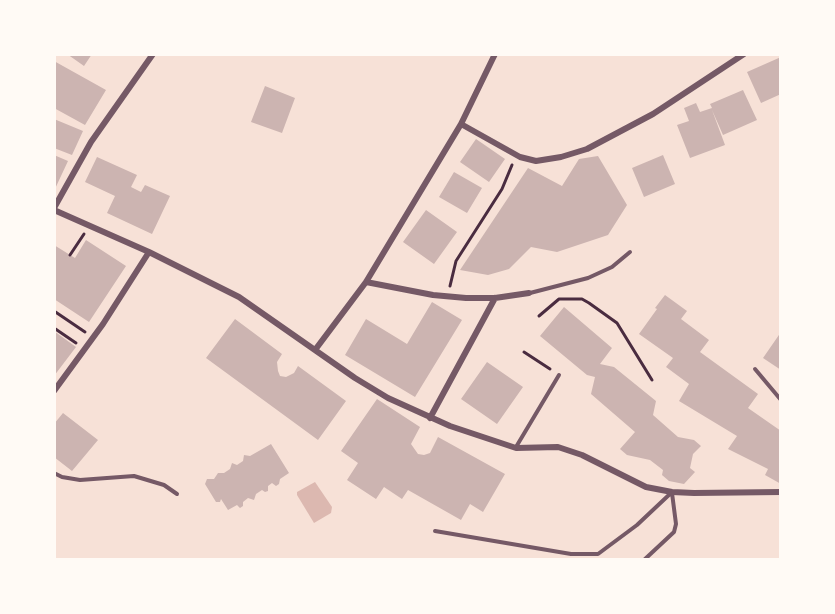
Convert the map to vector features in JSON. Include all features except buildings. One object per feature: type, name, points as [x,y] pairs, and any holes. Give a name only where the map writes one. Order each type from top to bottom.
[{"type":"street","points":[[153,54],[91,142],[54,209],[149,252],[239,297],[355,378],[430,418],[516,448],[558,447],[646,487],[672,492],[781,492]]},
{"type":"street","points":[[315,350],[366,282],[461,124],[495,54]]},
{"type":"street","points":[[461,124],[520,156],[537,160],[561,157],[586,149],[653,114],[744,54]]},
{"type":"street","points":[[54,391],[85,349],[149,252]]},
{"type":"street","points":[[366,282],[433,295],[495,298],[529,293]]},
{"type":"street","points":[[430,418],[495,298]]},
{"type":"lane","points":[[529,293],[588,278],[612,267],[630,252]]},
{"type":"lane","points":[[755,369],[781,400]]},
{"type":"lane","points":[[516,448],[559,375]]},
{"type":"lane","points":[[54,472],[63,477],[80,480],[134,476],[164,485],[177,494]]},
{"type":"lane","points":[[435,531],[571,554],[598,554],[637,525],[672,492]]},
{"type":"lane","points":[[644,560],[674,532],[676,525],[672,492]]},
{"type":"path","points":[[453,270],[456,261],[502,189],[512,165]]},
{"type":"path","points":[[70,255],[89,226]]},
{"type":"path","points":[[539,316],[559,299],[582,299],[617,323],[652,380]]},
{"type":"path","points":[[54,311],[84,331]]},
{"type":"path","points":[[54,328],[85,349]]},
{"type":"path","points":[[524,352],[559,375]]},
{"type":"shaded area","points":[[315,482],[332,507],[331,513],[314,523],[297,492]]}]
